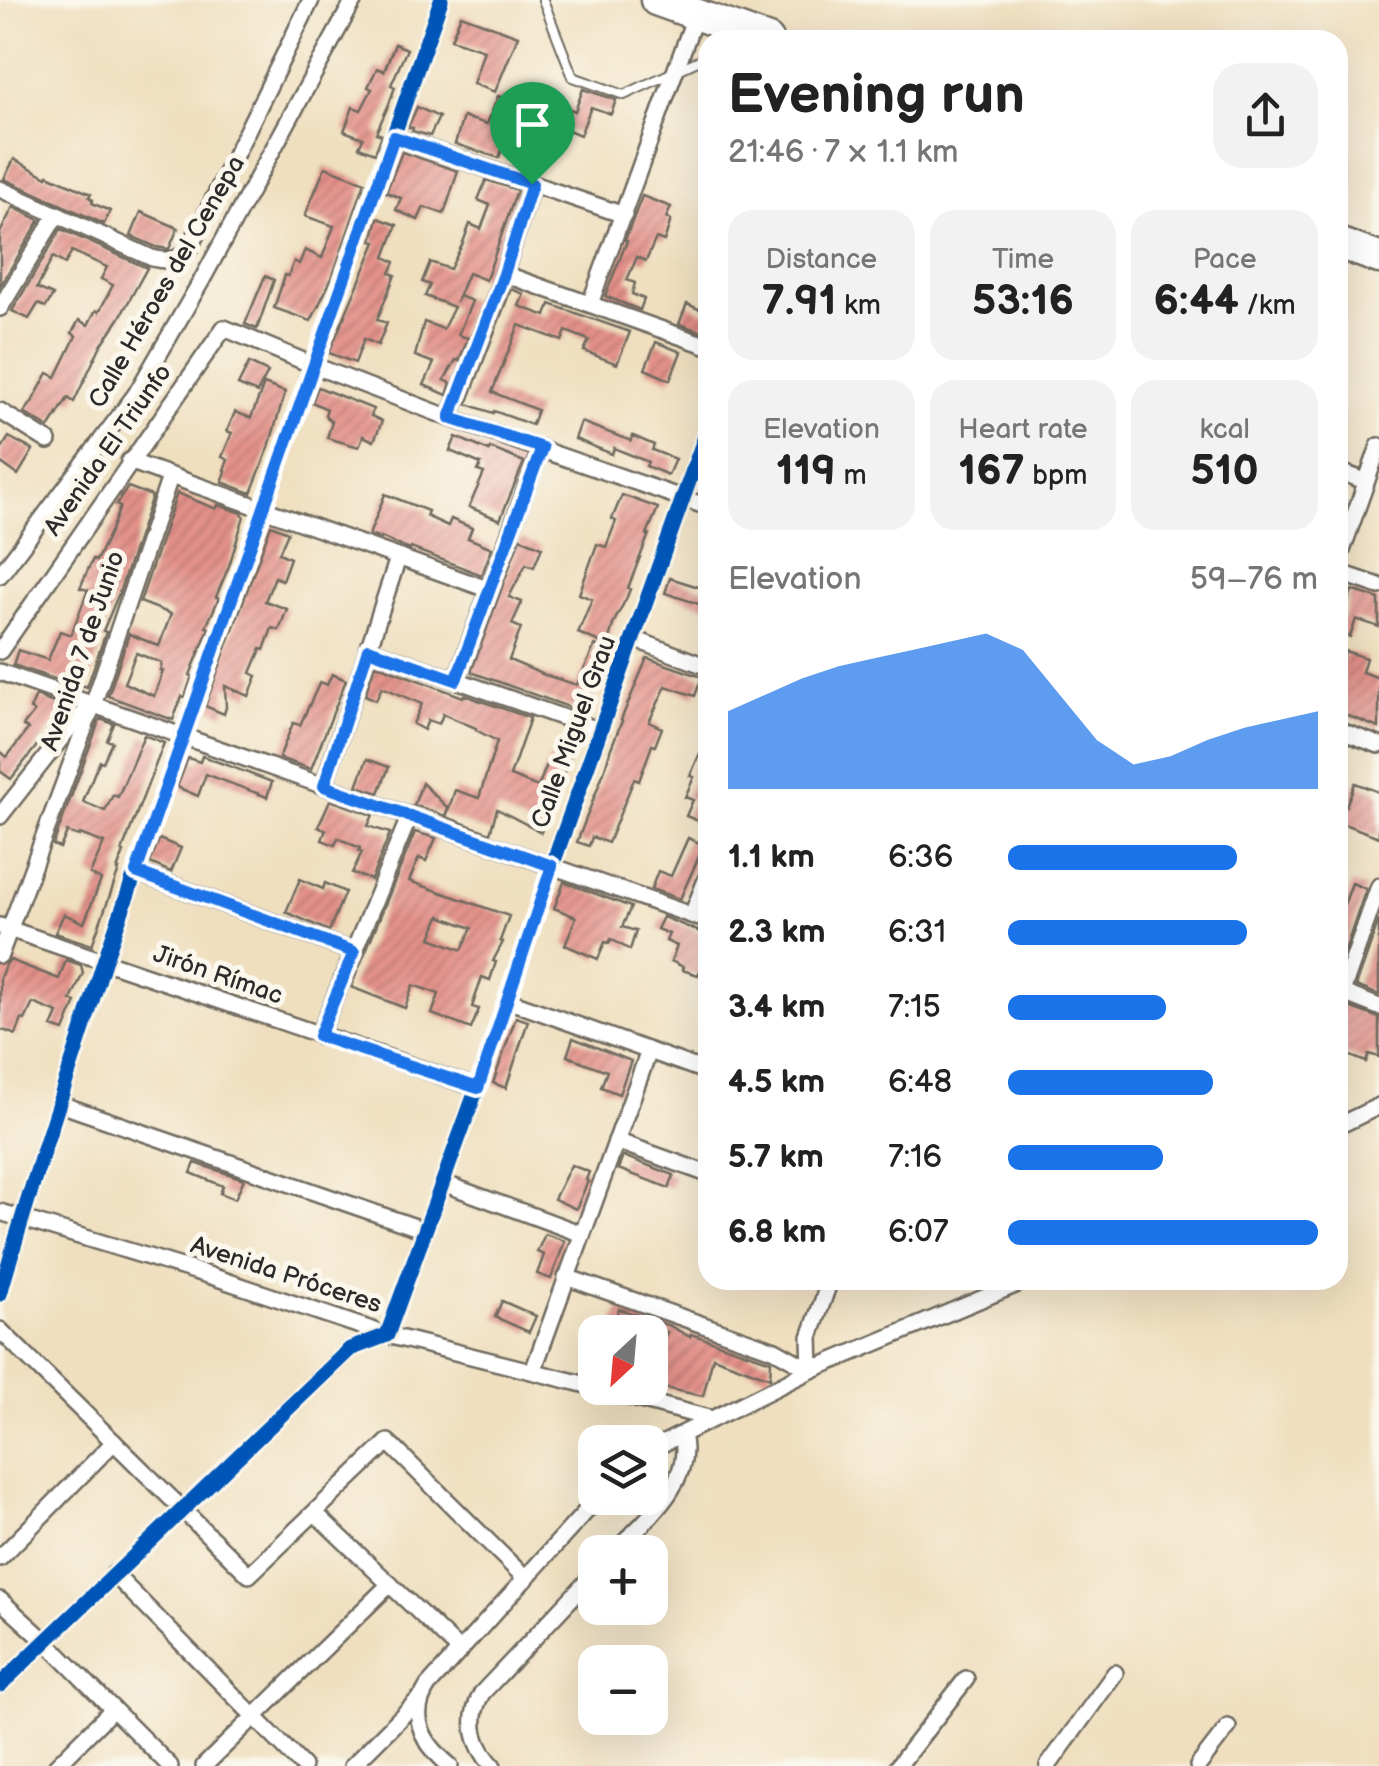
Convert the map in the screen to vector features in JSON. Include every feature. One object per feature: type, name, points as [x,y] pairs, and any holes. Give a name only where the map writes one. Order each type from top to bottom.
[{"type":"highway","points":[[656,0],[735,30]]},
{"type":"highway","points":[[1348,247],[1379,258]]},
{"type":"street","points":[[0,189],[152,258],[168,262],[180,258],[189,249],[311,0]]},
{"type":"street","name":"Calle Héroes del Cenepa","points":[[0,575],[136,394],[354,0]]},
{"type":"street","points":[[0,1294],[104,962],[441,0]]},
{"type":"street","points":[[590,304],[696,14]]},
{"type":"street","points":[[394,137],[624,215]]},
{"type":"street","points":[[450,418],[504,274],[532,184]]},
{"type":"street","points":[[0,308],[57,214]]},
{"type":"street","points":[[504,274],[698,342]]},
{"type":"street","name":"Avenida El Triunfo","points":[[0,650],[224,328],[314,366]]},
{"type":"street","points":[[314,366],[698,504]]},
{"type":"street","points":[[0,411],[48,441]]},
{"type":"street","points":[[1348,533],[1379,446]]},
{"type":"street","points":[[456,680],[542,448]]},
{"type":"street","name":"Calle Miguel Grau","points":[[387,1335],[478,1088],[552,866],[698,455]]},
{"type":"street","points":[[129,461],[490,590]]},
{"type":"street","points":[[1348,474],[1366,481]]},
{"type":"street","name":"Avenida 7 de Junio","points":[[0,954],[4,928],[92,705],[170,477]]},
{"type":"street","points":[[324,786],[398,558]]},
{"type":"street","points":[[1348,575],[1379,586]]},
{"type":"street","points":[[634,640],[698,662]]},
{"type":"street","points":[[368,649],[601,731]]},
{"type":"street","points":[[0,672],[698,917]]},
{"type":"street","points":[[0,816],[92,705]]},
{"type":"street","points":[[1348,734],[1379,745]]},
{"type":"street","points":[[319,1036],[410,815]]},
{"type":"street","points":[[136,872],[354,952]]},
{"type":"street","points":[[1348,970],[1379,886]]},
{"type":"street","name":"Jirón Rímac","points":[[4,928],[478,1088]]},
{"type":"street","points":[[1348,995],[1379,1007]]},
{"type":"street","points":[[507,1000],[698,1068]]},
{"type":"street","points":[[534,1371],[649,1051]]},
{"type":"street","points":[[60,1104],[424,1230]]},
{"type":"street","points":[[1348,1121],[1379,1106]]},
{"type":"street","points":[[616,1141],[698,1170]]},
{"type":"street","points":[[442,1183],[582,1234]]},
{"type":"street","name":"Avenida Próceres","points":[[0,1212],[387,1335],[578,1383]]},
{"type":"street","points":[[566,1277],[775,1350],[811,1370]]},
{"type":"street","points":[[811,1370],[810,1337],[826,1290]]},
{"type":"street","points":[[668,1442],[811,1370],[996,1290]]},
{"type":"street","points":[[0,1330],[249,1575],[388,1442],[526,1579]]},
{"type":"street","points":[[0,1685],[350,1349],[387,1335]]},
{"type":"street","name":"Avenida Próceres","points":[[661,1405],[712,1419]]},
{"type":"street","points":[[630,1535],[661,1502],[680,1474],[685,1452],[682,1435]]},
{"type":"street","points":[[0,1558],[114,1442]]},
{"type":"street","points":[[315,1513],[460,1651]]},
{"type":"street","points":[[352,1766],[420,1699],[583,1515]]},
{"type":"street","points":[[114,1574],[303,1766]]},
{"type":"street","points":[[204,1766],[390,1584]]},
{"type":"street","points":[[493,1766],[482,1753],[474,1732],[477,1702],[578,1591]]},
{"type":"street","points":[[0,1600],[170,1766]]},
{"type":"street","points":[[1048,1766],[1115,1673]]},
{"type":"street","points":[[898,1766],[966,1679]]},
{"type":"street","points":[[420,1699],[420,1730],[450,1766]]},
{"type":"street","points":[[56,1766],[113,1709]]},
{"type":"street","points":[[1198,1766],[1228,1728]]},
{"type":"lane","points":[[543,0],[573,77],[624,95],[698,61]]},
{"type":"building","points":[[461,15],[518,36],[495,92],[473,84],[484,50],[451,39]]},
{"type":"building","points":[[395,44],[407,49],[376,133],[382,135],[375,153],[359,147],[363,138],[344,131],[353,107],[361,110],[377,68],[384,71]]},
{"type":"building","points":[[583,89],[616,100],[611,114],[591,107],[580,135],[552,123],[560,105],[575,111]]},
{"type":"building","points":[[498,96],[518,103],[499,158],[455,144],[463,117],[487,124]]},
{"type":"building","points":[[417,107],[439,117],[430,136],[408,127]]},
{"type":"building","points":[[402,152],[458,171],[444,214],[424,207],[418,220],[396,210],[401,198],[386,192]]},
{"type":"building","points":[[14,159],[91,194],[92,203],[110,211],[104,224],[4,179]]},
{"type":"building","points":[[325,167],[365,182],[332,278],[311,321],[274,308],[294,261],[299,264],[305,250],[322,258],[334,226],[305,216]]},
{"type":"building","points":[[486,180],[517,190],[486,280],[468,273],[456,302],[459,296],[472,301],[458,335],[468,338],[459,361],[444,380],[451,383],[447,395],[424,385],[434,363],[415,356],[424,322],[443,329],[454,307],[425,296],[430,285],[422,282],[430,262],[450,269],[470,224],[481,229],[490,205],[478,200]]},
{"type":"building","points":[[642,196],[671,207],[666,218],[671,220],[664,241],[656,238],[646,261],[637,257],[627,280],[635,283],[632,294],[644,299],[640,310],[605,296]]},
{"type":"building","points":[[13,207],[40,220],[0,286],[0,233]]},
{"type":"building","points":[[141,212],[178,228],[169,249],[131,236]]},
{"type":"building","points":[[378,218],[397,225],[385,257],[395,262],[390,273],[395,275],[377,320],[387,323],[378,345],[364,339],[355,363],[329,353],[376,242],[372,241]]},
{"type":"building","points":[[61,229],[147,268],[100,347],[74,402],[68,398],[49,428],[24,413],[48,373],[56,377],[76,336],[72,333],[79,320],[88,325],[113,285],[101,279],[107,267],[72,251],[65,264],[53,257],[37,288],[53,295],[46,307],[38,304],[29,319],[12,311]]},
{"type":"building","points":[[265,276],[274,280],[257,329],[245,324]]},
{"type":"building","points":[[511,289],[524,294],[519,306],[546,316],[550,304],[630,332],[617,364],[584,351],[589,340],[566,331],[562,341],[519,325],[492,392],[537,410],[532,425],[467,404]]},
{"type":"building","points":[[687,304],[698,309],[698,331],[679,324]]},
{"type":"building","points":[[656,342],[681,352],[670,380],[645,369]]},
{"type":"building","points":[[249,363],[268,372],[257,393],[238,385]]},
{"type":"building","points":[[264,384],[285,392],[251,493],[222,482],[228,460],[222,457],[235,412],[251,418]]},
{"type":"building","points":[[318,387],[373,409],[371,416],[382,421],[374,441],[363,436],[359,447],[327,438],[332,422],[325,415],[327,409],[312,402]]},
{"type":"building","points":[[581,422],[631,441],[633,436],[654,445],[652,450],[675,459],[668,475],[614,448],[612,454],[575,439]]},
{"type":"building","points":[[9,437],[33,450],[18,475],[0,462],[0,451]]},
{"type":"building","points":[[456,437],[524,462],[500,520],[469,507],[484,473],[478,471],[481,464],[450,451]]},
{"type":"building","points":[[128,487],[152,496],[87,687],[13,665],[18,650],[48,660],[60,631],[71,635],[88,590],[80,588],[111,530],[120,507],[116,505]]},
{"type":"building","points":[[177,493],[216,509],[218,505],[242,513],[229,566],[216,597],[219,598],[206,627],[209,628],[173,720],[108,696],[129,634],[159,646],[171,614],[140,602]],"holes":[[[136,653],[162,663],[154,696],[124,683]]]},
{"type":"building","points":[[385,494],[428,511],[426,516],[448,526],[451,519],[472,528],[468,538],[492,548],[482,575],[369,535]]},
{"type":"building","points":[[622,495],[658,508],[607,645],[578,633],[592,599],[579,594],[597,544],[606,547]]},
{"type":"building","points":[[271,525],[288,532],[279,553],[290,558],[282,580],[275,577],[265,601],[287,609],[279,630],[272,628],[264,650],[261,649],[251,673],[257,676],[249,696],[225,686],[224,714],[205,706]]},
{"type":"building","points":[[520,538],[542,547],[534,567],[526,564],[509,597],[522,602],[512,624],[521,628],[509,660],[577,685],[595,645],[608,651],[587,706],[580,703],[577,710],[471,672]]},
{"type":"building","points":[[670,578],[698,587],[698,604],[665,593]]},
{"type":"building","points":[[1352,590],[1379,599],[1379,627],[1356,619],[1348,636]]},
{"type":"building","points":[[1348,652],[1366,658],[1362,672],[1379,678],[1379,728],[1348,716]]},
{"type":"building","points":[[647,658],[698,676],[695,696],[666,686],[649,722],[662,728],[639,781],[634,779],[608,843],[592,837],[589,846],[577,842]]},
{"type":"building","points":[[375,664],[530,718],[510,776],[538,787],[550,757],[568,764],[541,832],[497,809],[490,833],[446,817],[455,790],[479,798],[497,741],[443,714],[439,724],[428,720],[424,730],[413,724],[422,704],[382,687],[376,700],[365,695]]},
{"type":"building","points":[[332,674],[346,680],[311,769],[279,758],[293,723],[300,725],[320,682],[327,685]]},
{"type":"building","points":[[36,696],[61,706],[63,712],[11,779],[0,771],[0,751],[7,757],[28,729],[23,726],[34,712],[30,709]]},
{"type":"building","points":[[100,719],[114,724],[107,740],[112,742],[83,802],[105,811],[113,795],[118,797],[144,735],[164,743],[122,851],[92,945],[55,933],[64,914],[84,923],[101,880],[90,874],[104,843],[67,832],[60,848],[53,845]]},
{"type":"building","points":[[202,756],[272,782],[267,797],[206,774],[198,796],[177,787],[188,758],[200,762]]},
{"type":"building","points":[[698,758],[698,821],[686,816],[693,800],[685,797],[694,777],[690,776]]},
{"type":"building","points":[[367,759],[389,767],[379,793],[357,786]]},
{"type":"building","points":[[422,783],[448,808],[445,816],[414,805]]},
{"type":"building","points":[[1355,783],[1379,792],[1379,837],[1348,826],[1348,801]]},
{"type":"building","points":[[330,800],[373,815],[368,826],[390,833],[371,880],[352,873],[362,852],[360,848],[338,838],[335,845],[322,840],[326,830],[318,827]]},
{"type":"building","points":[[415,832],[436,838],[426,861],[419,858],[409,881],[509,916],[490,980],[482,977],[472,1007],[479,1009],[471,1029],[432,1014],[439,994],[413,985],[405,1008],[351,987]],"holes":[[[440,916],[472,928],[462,950],[431,938]]]},
{"type":"building","points":[[688,838],[698,842],[698,858],[680,899],[651,889],[658,871],[671,876]]},
{"type":"building","points":[[159,839],[181,848],[171,872],[150,863]]},
{"type":"building","points":[[300,879],[323,889],[325,883],[345,892],[329,931],[286,912]]},
{"type":"building","points":[[564,882],[631,907],[622,927],[636,931],[630,950],[611,939],[605,942],[598,959],[565,945],[576,917],[554,908]]},
{"type":"building","points":[[1352,883],[1366,889],[1348,942],[1348,894]]},
{"type":"building","points":[[663,917],[698,931],[698,975],[671,961],[677,946],[666,941],[669,934],[657,929]]},
{"type":"building","points":[[1379,920],[1379,995],[1356,986]]},
{"type":"building","points":[[10,960],[59,979],[66,960],[81,965],[83,973],[71,1000],[76,1002],[64,1031],[52,1027],[58,1013],[33,1003],[16,1035],[0,1029],[0,978]]},
{"type":"building","points":[[1348,1007],[1379,1018],[1379,1057],[1369,1054],[1366,1062],[1348,1055]]},
{"type":"building","points":[[516,1017],[528,1021],[506,1088],[493,1083]]},
{"type":"building","points":[[573,1038],[631,1061],[619,1094],[601,1087],[607,1071],[567,1056]]},
{"type":"building","points":[[623,1156],[674,1175],[669,1188],[618,1169]]},
{"type":"building","points":[[195,1163],[244,1179],[235,1199],[220,1193],[223,1186],[191,1173]]},
{"type":"building","points":[[571,1165],[589,1172],[576,1209],[554,1199]]},
{"type":"building","points":[[545,1234],[565,1241],[551,1279],[537,1274],[544,1255],[537,1252]]},
{"type":"building","points":[[502,1301],[536,1316],[529,1332],[495,1317]]},
{"type":"building","points":[[668,1325],[690,1337],[691,1334],[771,1361],[770,1378],[713,1357],[703,1396],[668,1389]]},
{"type":"cycle path","points":[[0,1294],[104,962],[441,0]]},
{"type":"cycle path","points":[[0,1685],[350,1349],[387,1335],[698,456]]},
{"type":"route","points":[[394,137],[532,184],[504,274],[450,418],[542,448],[456,680],[368,649],[324,786],[552,866],[478,1088],[319,1036],[354,952],[136,872],[394,137]]}]
